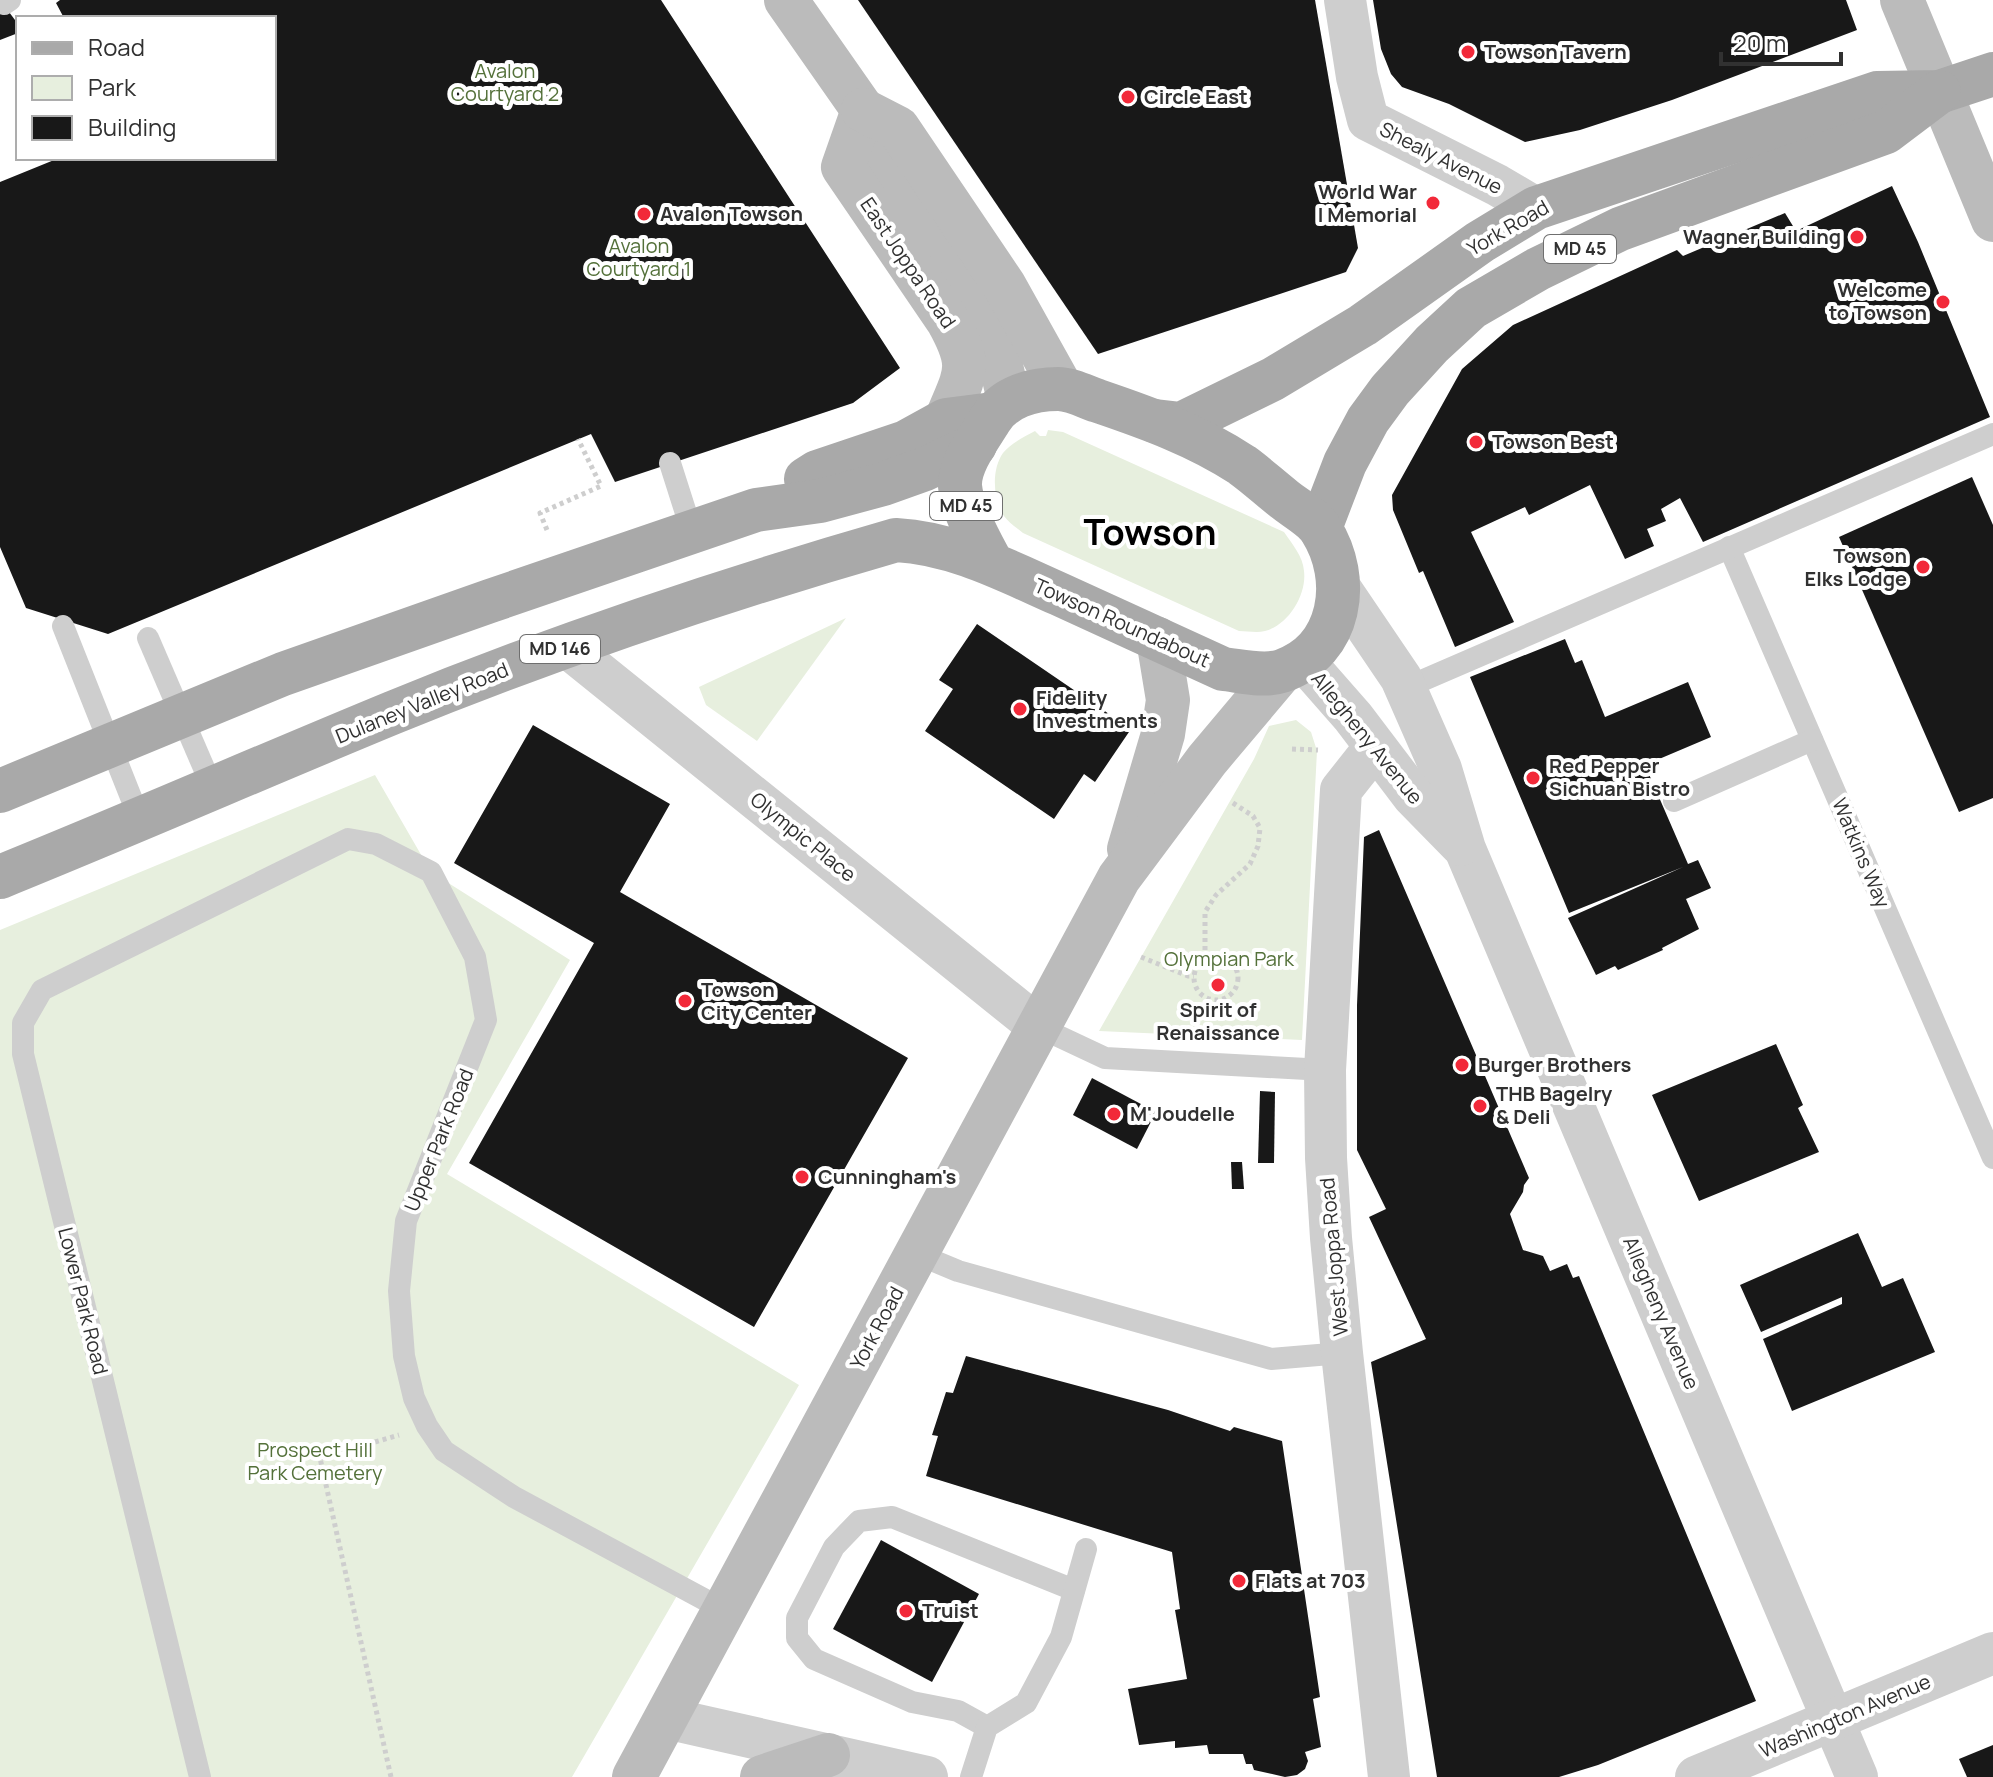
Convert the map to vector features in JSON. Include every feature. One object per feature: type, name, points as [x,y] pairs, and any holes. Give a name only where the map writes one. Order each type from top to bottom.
[{"type":"main road","name":"East Joppa Road","points":[[786,0],[863,110],[870,147],[976,303],[998,353],[981,420]]},
{"type":"main road","points":[[1902,0],[1993,220]]},
{"type":"main road","name":"York Road","points":[[1155,421],[1181,424],[1273,379],[1363,325],[1480,242],[1536,208],[1877,93],[1939,92],[1993,74]]},
{"type":"main road","name":"York Road","points":[[1320,528],[1345,463],[1368,420],[1400,379],[1471,308],[1538,269],[1620,229],[1886,132],[1939,92]]},
{"type":"main road","name":"East Joppa Road","points":[[863,110],[898,128],[991,265],[1062,389]]},
{"type":"main road","name":"East Joppa Road","points":[[863,110],[843,167],[961,344],[981,420]]},
{"type":"main road","name":"MD 45","points":[[992,564],[971,522],[960,486],[981,420],[1021,394],[1062,389],[1155,421]]},
{"type":"main road","points":[[0,791],[283,674],[756,510],[820,501],[925,469],[981,420]]},
{"type":"main road","points":[[1155,421],[1242,465],[1320,528],[1340,588],[1329,635],[1318,649],[1292,666]]},
{"type":"main road","name":"Dulaney Valley Road","points":[[0,877],[393,712],[567,647],[778,574],[896,540],[950,549],[992,564]]},
{"type":"main road","name":"Towson Roundabout","points":[[992,564],[1223,669],[1259,674],[1292,666]]},
{"type":"main road","name":"York Road","points":[[1119,878],[1163,734],[1168,700],[1158,639]]},
{"type":"main road","name":"York Road","points":[[634,1777],[1119,878],[1207,760],[1292,666]]},
{"type":"main road","points":[[762,1777],[828,1755]]},
{"type":"street","name":"Shealy Avenue","points":[[1345,0],[1357,77],[1368,120],[1536,208]]},
{"type":"street","name":"Allegheny Avenue","points":[[1340,588],[1405,688],[1441,769],[1465,849],[1857,1777]]},
{"type":"street","name":"Olympic Place","points":[[567,647],[1039,1027]]},
{"type":"street","name":"Allegheny Avenue","points":[[1292,666],[1353,717],[1413,796],[1465,849]]},
{"type":"street","name":"West Joppa Road","points":[[1375,747],[1341,790],[1325,1070],[1329,1211],[1389,1777]]},
{"type":"street","name":"Washington Avenue","points":[[1696,1777],[1834,1722],[1993,1653]]},
{"type":"street","points":[[666,1718],[927,1777]]},
{"type":"lane","points":[[1405,688],[1993,434]]},
{"type":"lane","points":[[670,463],[692,532]]},
{"type":"lane","name":"Watkins Way","points":[[1729,547],[1993,1158]]},
{"type":"lane","points":[[63,626],[140,820]]},
{"type":"lane","points":[[148,638],[213,789]]},
{"type":"lane","points":[[1674,801],[1812,740]]},
{"type":"lane","name":"Upper Park Road","points":[[191,915],[348,839],[376,844],[431,872],[475,957],[486,1020],[406,1221],[399,1291],[404,1356],[414,1398],[427,1426],[444,1451],[514,1497],[724,1610]]},
{"type":"lane","name":"Lower Park Road","points":[[191,915],[42,990],[23,1023],[23,1054],[200,1777]]},
{"type":"lane","points":[[1039,1027],[1105,1058],[1325,1070]]},
{"type":"lane","points":[[917,1254],[958,1271],[1271,1359],[1342,1353]]},
{"type":"lane","points":[[987,1727],[958,1711],[912,1702],[814,1659],[797,1638],[797,1618],[834,1547],[859,1521],[892,1517],[1074,1590]]},
{"type":"lane","points":[[971,1777],[987,1727],[1026,1703],[1061,1637],[1086,1549]]},
{"type":"path","points":[[547,530],[540,513],[601,486],[578,439]]},
{"type":"path","points":[[1292,749],[1317,751],[1325,747]]},
{"type":"path","points":[[1205,958],[1205,912],[1216,895],[1250,864],[1258,846],[1260,828],[1253,816],[1230,801]]},
{"type":"path","points":[[1220,956],[1230,960],[1238,972],[1237,986],[1226,998],[1213,1000],[1195,986],[1194,976],[1199,963],[1205,958],[1220,956]]},
{"type":"path","points":[[1141,957],[1194,976]]},
{"type":"path","points":[[391,1777],[320,1458],[427,1426]]},
{"type":"green space","points":[[1048,430],[1063,432],[1284,532],[1299,555],[1304,571],[1302,590],[1294,608],[1273,628],[1262,632],[1239,631],[1023,533],[1000,509],[995,484],[997,468],[1003,453],[1014,443],[1035,431],[1040,436],[1046,436]]},
{"type":"green space","points":[[846,618],[757,741],[706,705],[699,687]]},
{"type":"green space","name":"Olympian Park","points":[[1296,720],[1311,732],[1317,751],[1302,1040],[1099,1031],[1254,759],[1269,726]]},
{"type":"green space","name":"Prospect Hill Park Cemetery","points":[[375,775],[431,872],[570,960],[447,1174],[799,1385],[572,1777],[0,1777],[0,930]]},
{"type":"building","points":[[0,0],[16,21],[16,34],[0,40]]},
{"type":"building","points":[[60,0],[661,0],[900,368],[853,403],[615,482],[591,434],[108,634],[26,608],[0,547],[0,182],[54,160],[276,160],[276,16],[63,16],[56,3]]},
{"type":"building","name":"Circle East","points":[[858,0],[1315,0],[1358,248],[1346,272],[1098,354]]},
{"type":"building","points":[[1373,0],[1846,0],[1857,30],[1672,100],[1580,130],[1525,142],[1449,104],[1402,87],[1391,74],[1381,49]]},
{"type":"building","points":[[1892,186],[1990,417],[1703,542],[1680,498],[1661,509],[1666,521],[1647,529],[1654,546],[1625,559],[1590,485],[1529,515],[1525,507],[1471,532],[1514,622],[1455,647],[1423,571],[1419,573],[1393,510],[1392,495],[1462,369],[1513,325],[1677,250],[1683,256],[1785,213],[1796,231]]},
{"type":"building","points":[[1972,477],[1993,525],[1993,798],[1959,812],[1839,537]]},
{"type":"building","name":"Fidelity Investments","points":[[977,624],[1131,729],[1095,782],[1084,774],[1054,819],[925,731],[953,689],[939,680]]},
{"type":"building","points":[[1565,639],[1575,663],[1582,660],[1605,717],[1688,682],[1711,737],[1645,765],[1688,864],[1698,860],[1711,888],[1686,899],[1699,929],[1663,950],[1618,970],[1615,966],[1596,975],[1568,918],[1683,867],[1569,913],[1470,677]]},
{"type":"building","name":"Towson City Center","points":[[533,725],[670,804],[620,892],[908,1058],[754,1327],[469,1163],[594,943],[454,863]]},
{"type":"building","points":[[1379,830],[1529,1178],[1510,1214],[1523,1250],[1543,1256],[1550,1271],[1567,1264],[1573,1278],[1579,1276],[1756,1701],[1598,1765],[1559,1777],[1437,1777],[1371,1362],[1426,1339],[1369,1217],[1386,1209],[1357,1150],[1357,1005],[1364,837]]},
{"type":"building","points":[[1776,1044],[1803,1105],[1798,1108],[1819,1152],[1699,1201],[1652,1095]]},
{"type":"building","name":"M'Joudelle","points":[[1092,1078],[1156,1112],[1137,1149],[1073,1115]]},
{"type":"building","points":[[1260,1091],[1275,1092],[1274,1163],[1258,1163]]},
{"type":"building","points":[[1231,1162],[1242,1162],[1244,1189],[1232,1189]]},
{"type":"building","points":[[1858,1233],[1882,1287],[1903,1278],[1935,1352],[1792,1411],[1763,1339],[1842,1304],[1842,1297],[1761,1332],[1740,1285]]},
{"type":"building","name":"Flats at 703","points":[[966,1356],[1168,1410],[1230,1431],[1234,1427],[1282,1441],[1320,1697],[1313,1699],[1321,1747],[1305,1752],[1308,1761],[1305,1769],[1297,1775],[1285,1777],[1254,1770],[1252,1764],[1246,1764],[1243,1754],[1209,1754],[1207,1745],[1175,1748],[1175,1741],[1139,1745],[1128,1689],[1187,1679],[1175,1610],[1180,1609],[1172,1552],[926,1476],[938,1436],[932,1435],[946,1392],[953,1393]]},
{"type":"building","name":"Truist","points":[[881,1540],[979,1594],[932,1682],[833,1629]]},
{"type":"building","points":[[1993,1745],[1993,1777],[1967,1777],[1959,1759]]},
{"type":"place","name":"Towson Tavern","points":[[1468,52]]},
{"type":"place","name":"Circle East","points":[[1128,97]]},
{"type":"place","name":"World War I Memorial","points":[[1433,203]]},
{"type":"place","name":"Avalon Towson","points":[[644,214]]},
{"type":"place","name":"Wagner Building","points":[[1857,237]]},
{"type":"place","name":"Welcome to Towson","points":[[1943,302]]},
{"type":"place","name":"Towson Best","points":[[1476,442]]},
{"type":"place","name":"Towson Elks Lodge","points":[[1923,567]]},
{"type":"place","name":"Fidelity Investments","points":[[1020,709]]},
{"type":"place","name":"Red Pepper Sichuan Bistro","points":[[1533,778]]},
{"type":"place","name":"Spirit of Renaissance","points":[[1218,985]]},
{"type":"place","name":"Towson City Center","points":[[685,1001]]},
{"type":"place","name":"Burger Brothers","points":[[1462,1065]]},
{"type":"place","name":"THB Bagelry & Deli","points":[[1480,1106]]},
{"type":"place","name":"M'Joudelle","points":[[1114,1114]]},
{"type":"place","name":"Cunningham's","points":[[802,1177]]},
{"type":"place","name":"Flats at 703","points":[[1239,1581]]},
{"type":"place","name":"Truist","points":[[906,1611]]},
{"type":"district","name":"Towson","points":[[1150,532]]},
{"type":"park label","name":"Avalon Courtyard 2","points":[[505,82]]},
{"type":"park label","name":"Avalon Courtyard 1","points":[[639,258]]}]
